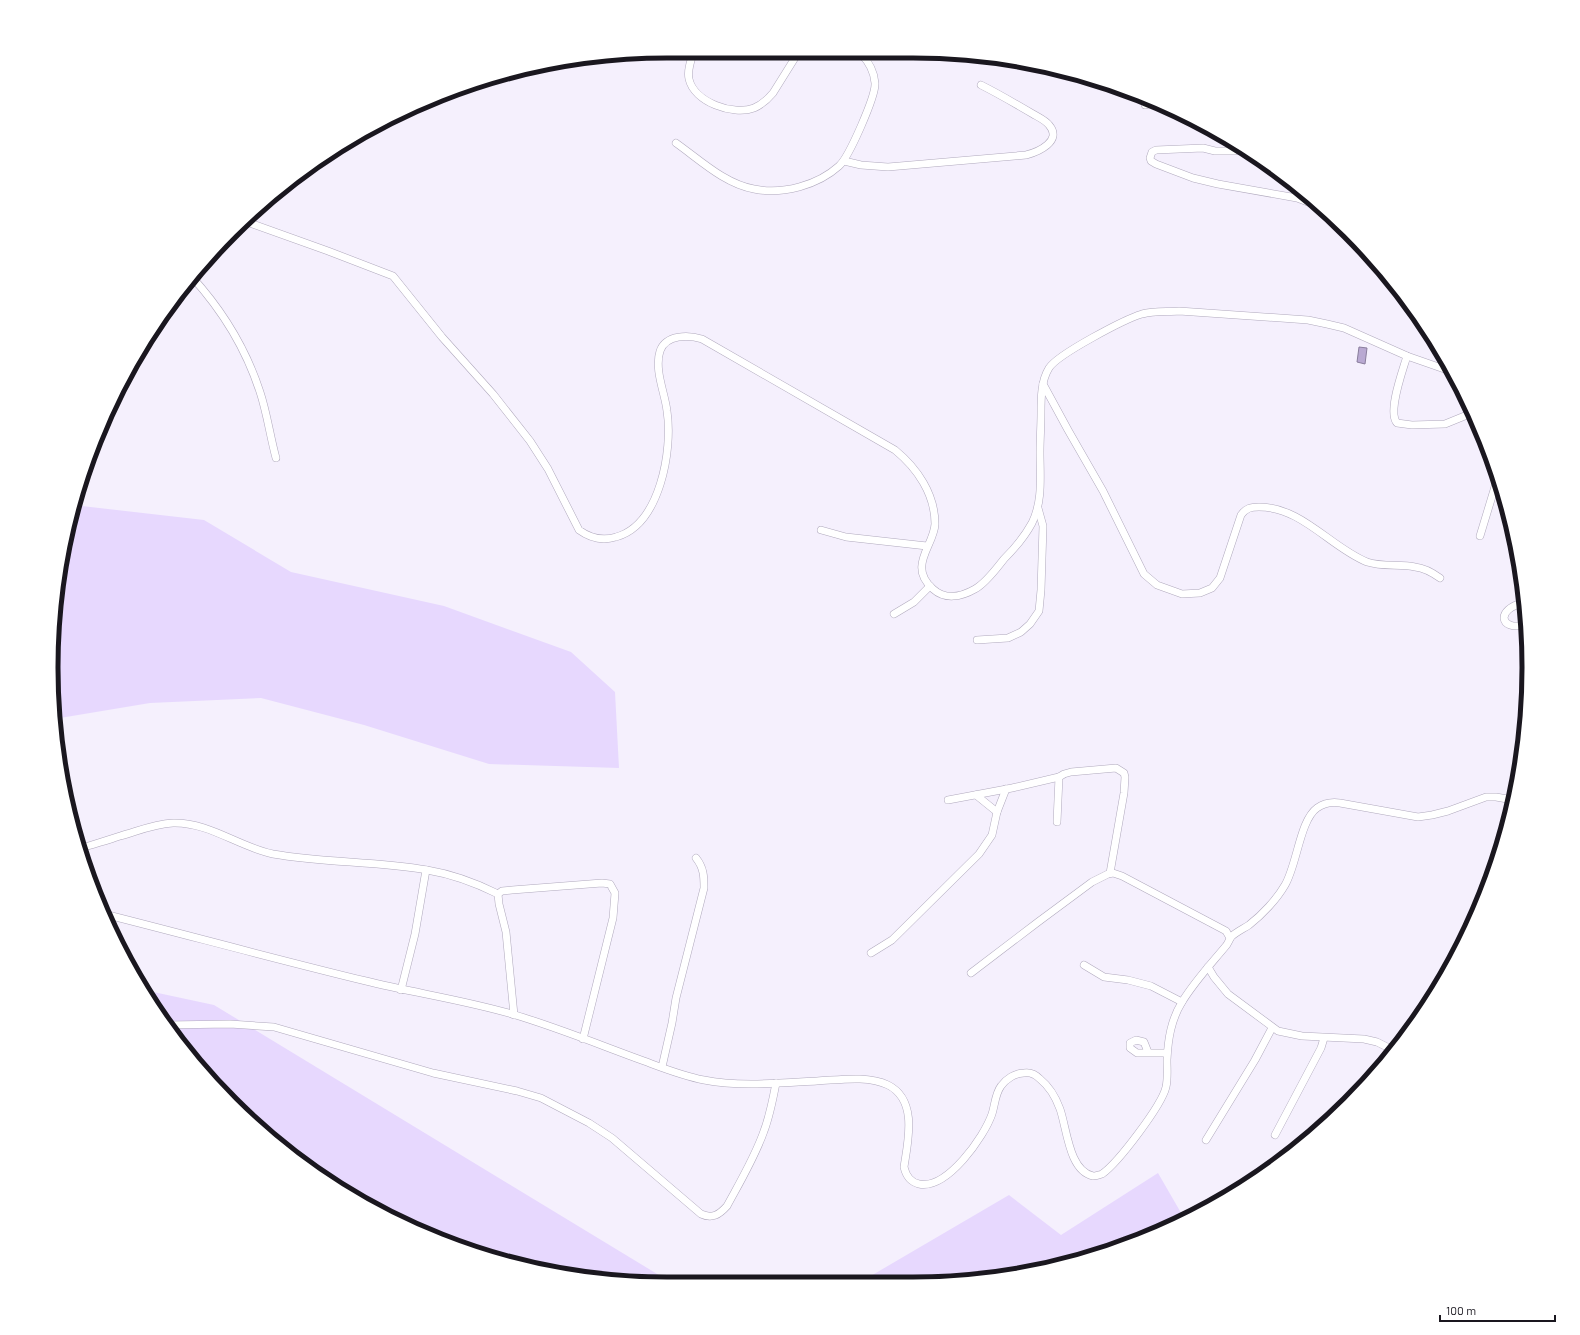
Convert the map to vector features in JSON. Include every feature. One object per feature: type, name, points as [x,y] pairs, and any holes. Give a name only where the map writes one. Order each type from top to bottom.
[{"type":"street","points":[[693,58],[689,75],[694,89],[700,95],[716,105],[738,111],[753,108],[768,99],[795,58]]},
{"type":"street","points":[[676,143],[723,176],[741,185],[760,190],[789,190],[798,188],[831,172],[844,161],[873,97],[875,83],[872,68],[864,58]]},
{"type":"street","points":[[844,161],[861,165],[888,167],[1026,155],[1036,152],[1049,144],[1052,130],[1044,120],[981,85]]},
{"type":"street","points":[[1235,151],[1203,148],[1156,150],[1152,152],[1150,158],[1151,161],[1156,164],[1193,178],[1297,198],[1305,201]]},
{"type":"street","points":[[251,223],[393,276],[442,337],[493,394],[530,441],[548,469],[580,530],[587,536],[610,539],[619,537],[630,531],[649,509],[660,482],[669,441],[667,411],[659,365],[661,350],[671,340],[683,336],[692,336],[702,339],[895,450],[906,459],[919,474],[932,506],[935,526],[927,546],[922,567],[923,575],[930,586],[942,595],[957,596],[976,588],[1010,554],[1032,523],[1038,508],[1041,487],[1041,420],[1043,384],[1049,368],[1072,349],[1142,314],[1179,311],[1308,320],[1344,328],[1407,356],[1443,369]]},
{"type":"street","points":[[196,282],[232,329],[252,368],[261,394],[276,458]]},
{"type":"street","points":[[1407,356],[1398,384],[1394,405],[1393,416],[1397,423],[1412,426],[1439,425],[1453,422],[1467,415]]},
{"type":"street","points":[[1043,384],[1103,491],[1144,574],[1157,586],[1182,594],[1200,593],[1212,588],[1220,578],[1241,515],[1246,509],[1255,507],[1272,508],[1299,518],[1339,546],[1367,562],[1417,567],[1425,569],[1440,578]]},
{"type":"street","points":[[1480,536],[1495,488]]},
{"type":"street","points":[[977,640],[1008,638],[1021,632],[1030,624],[1039,611],[1043,526],[1038,508]]},
{"type":"street","points":[[821,530],[846,537],[927,546]]},
{"type":"street","points":[[894,614],[914,602],[930,586]]},
{"type":"street","points":[[1519,604],[1508,608],[1504,614],[1504,618],[1505,621],[1511,626],[1521,626]]},
{"type":"street","points":[[948,800],[1006,789],[1071,772],[1116,768],[1124,773],[1125,777],[1124,793],[1110,873]]},
{"type":"street","points":[[1056,822],[1059,776]]},
{"type":"street","points":[[871,953],[892,940],[979,854],[992,835],[997,812],[1006,789]]},
{"type":"street","points":[[976,795],[997,812]]},
{"type":"street","points":[[111,916],[402,990],[482,1006],[514,1015],[702,1080],[721,1083],[776,1083],[869,1080],[888,1086],[898,1092],[904,1100],[908,1110],[909,1125],[904,1167],[905,1174],[913,1182],[920,1184],[931,1183],[942,1178],[964,1159],[980,1138],[987,1125],[992,1114],[997,1092],[1002,1084],[1008,1078],[1016,1074],[1024,1072],[1030,1073],[1039,1077],[1047,1085],[1054,1096],[1060,1110],[1065,1132],[1075,1160],[1083,1172],[1093,1176],[1102,1173],[1110,1167],[1156,1109],[1164,1093],[1166,1085],[1167,1053],[1171,1027],[1182,1002],[1225,947],[1230,938],[1249,925],[1285,886],[1294,865],[1305,826],[1311,814],[1321,806],[1331,802],[1418,817],[1448,812],[1486,797],[1507,799]]},
{"type":"street","points":[[85,847],[158,824],[174,823],[198,826],[271,853],[300,858],[426,870],[476,884],[498,894]]},
{"type":"street","points":[[662,1067],[676,998],[704,888],[703,870],[701,864],[696,858]]},
{"type":"street","points":[[402,990],[415,934],[426,870]]},
{"type":"street","points":[[971,973],[1066,901],[1100,877],[1110,873],[1122,876],[1226,930],[1230,938]]},
{"type":"street","points":[[498,894],[506,890],[602,883],[610,884],[613,887],[616,896],[613,918],[583,1039]]},
{"type":"street","points":[[498,894],[506,932],[514,1015]]},
{"type":"street","points":[[1084,965],[1104,977],[1128,980],[1151,986],[1182,1002]]},
{"type":"street","points":[[1208,967],[1228,994],[1272,1028],[1289,1034],[1324,1038],[1364,1039],[1376,1042],[1389,1048]]},
{"type":"street","points":[[174,1025],[230,1024],[274,1027],[433,1073],[517,1091],[541,1098],[589,1123],[612,1138],[701,1214],[706,1216],[715,1216],[722,1212],[730,1200],[764,1132],[770,1115],[776,1083]]},
{"type":"street","points":[[1206,1140],[1255,1060],[1272,1028]]},
{"type":"street","points":[[1275,1135],[1321,1048],[1324,1038]]},
{"type":"street","points":[[1148,1052],[1167,1053]]},
{"type":"shaded area","points":[[1359,347],[1367,348],[1365,364],[1357,362]]},
{"type":"shaded area","points":[[80,506],[204,520],[291,572],[444,606],[571,652],[615,692],[619,768],[489,764],[364,725],[261,698],[150,703],[60,718],[58,668],[59,628],[63,588]]},
{"type":"shaded area","points":[[152,992],[214,1005],[662,1277],[628,1276],[588,1272],[510,1256],[472,1245],[434,1231],[363,1195],[296,1151],[266,1126],[209,1069],[184,1039]]},
{"type":"shaded area","points":[[1158,1173],[1182,1214],[1146,1231],[1108,1245],[1031,1265],[992,1272],[952,1276],[869,1277],[1009,1195],[1061,1235]]}]
